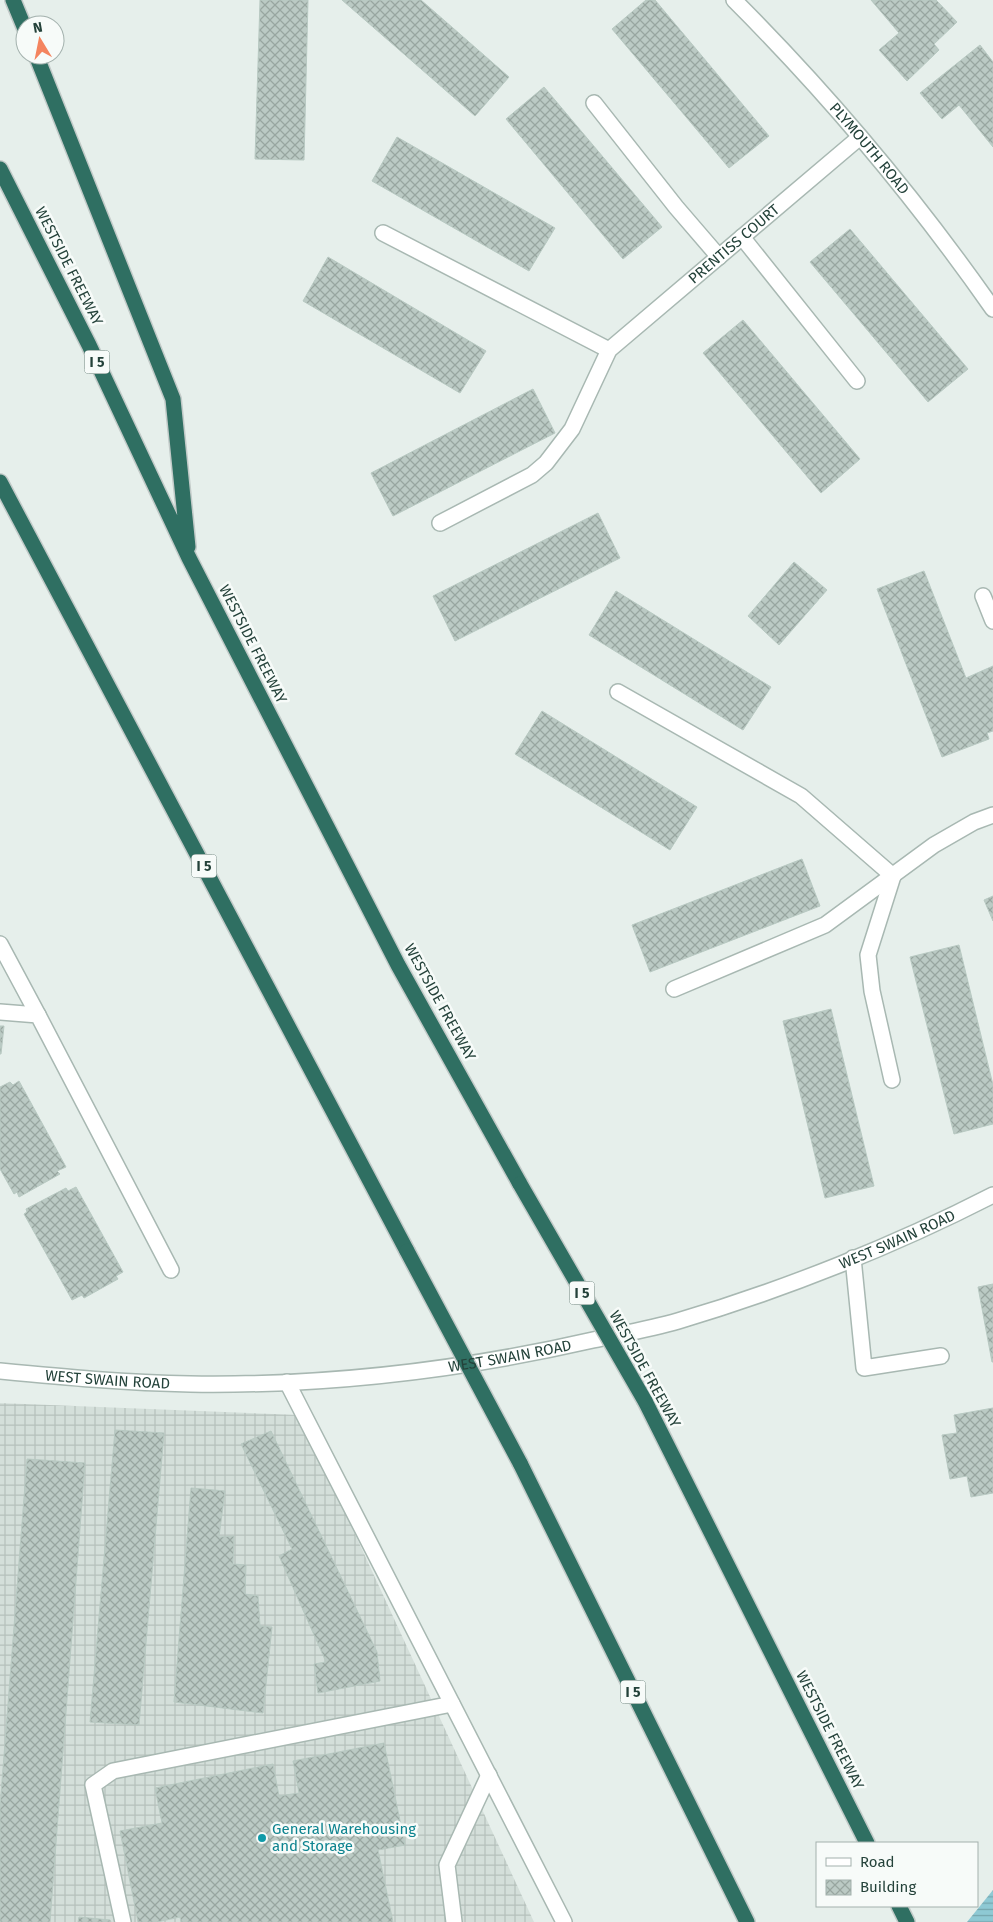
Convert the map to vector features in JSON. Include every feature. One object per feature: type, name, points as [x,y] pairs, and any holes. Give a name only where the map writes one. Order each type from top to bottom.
[{"type":"highway","points":[[13,0],[19,15]]},
{"type":"highway","points":[[40,65],[173,399],[189,558]]},
{"type":"highway","name":"WESTSIDE FREEWAY","points":[[0,169],[89,346],[189,558],[398,964],[520,1184],[645,1401],[866,1842]]},
{"type":"highway","name":"I 5","points":[[0,482],[520,1463],[747,1922]]},
{"type":"street","name":"PLYMOUTH ROAD","points":[[734,0],[793,59],[860,137],[954,253],[993,309]]},
{"type":"street","points":[[594,103],[676,208],[719,257]]},
{"type":"street","name":"PRENTISS COURT","points":[[609,350],[860,137]]},
{"type":"street","points":[[383,233],[609,350],[572,429],[546,464],[532,474],[440,523]]},
{"type":"street","points":[[742,237],[857,381]]},
{"type":"street","points":[[983,596],[993,621]]},
{"type":"street","points":[[618,692],[801,796],[893,876]]},
{"type":"street","points":[[674,989],[825,925],[934,845],[974,822],[993,814]]},
{"type":"street","points":[[892,1080],[872,991],[868,954],[893,876]]},
{"type":"street","points":[[0,944],[171,1270]]},
{"type":"street","points":[[0,1012],[38,1015]]},
{"type":"street","name":"WEST SWAIN ROAD","points":[[0,1371],[189,1384],[287,1382],[410,1372],[532,1354],[677,1321],[752,1296],[897,1241],[993,1194]]},
{"type":"street","points":[[852,1258],[864,1368],[941,1356]]},
{"type":"street","points":[[287,1382],[564,1922]]},
{"type":"street","points":[[123,1922],[93,1785],[113,1771],[452,1704]]},
{"type":"street","points":[[454,1922],[447,1865],[489,1775]]},
{"type":"shaded area","points":[[0,1403],[300,1415],[534,1922],[0,1922]]},
{"type":"water","points":[[993,1890],[993,1922],[967,1922]]},
{"type":"building","points":[[260,0],[308,0],[304,160],[255,159]]},
{"type":"building","points":[[342,0],[421,0],[509,77],[475,116]]},
{"type":"building","points":[[646,0],[655,0],[769,136],[729,168],[612,29]]},
{"type":"building","points":[[871,0],[936,0],[957,22],[934,44],[939,50],[907,81],[879,50],[899,33]]},
{"type":"building","points":[[980,45],[993,62],[993,147],[959,105],[942,119],[920,93]]},
{"type":"building","points":[[544,87],[662,227],[623,259],[506,119]]},
{"type":"building","points":[[397,137],[555,228],[529,271],[372,181]]},
{"type":"building","points":[[850,229],[968,369],[928,402],[810,262]]},
{"type":"building","points":[[328,257],[486,351],[460,393],[303,301]]},
{"type":"building","points":[[743,320],[860,459],[821,493],[703,353]]},
{"type":"building","points":[[533,389],[555,433],[393,516],[371,473]]},
{"type":"building","points":[[598,513],[620,558],[455,641],[433,596]]},
{"type":"building","points":[[794,562],[827,590],[779,645],[748,616]]},
{"type":"building","points":[[924,571],[966,678],[993,666],[993,731],[987,733],[989,739],[942,757],[877,589]]},
{"type":"building","points":[[616,591],[771,687],[743,730],[589,635]]},
{"type":"building","points":[[542,711],[697,807],[670,850],[515,754]]},
{"type":"building","points":[[802,859],[820,906],[650,972],[632,925]]},
{"type":"building","points":[[993,896],[993,921],[984,900]]},
{"type":"building","points":[[959,945],[993,1085],[993,1124],[954,1134],[910,957]]},
{"type":"building","points":[[831,1009],[874,1186],[825,1198],[783,1021]]},
{"type":"building","points":[[0,1026],[4,1026],[1,1054],[0,1054]]},
{"type":"building","points":[[19,1081],[66,1167],[57,1171],[60,1174],[19,1197],[17,1192],[14,1194],[0,1169],[0,1087],[10,1082],[13,1085]]},
{"type":"building","points":[[76,1187],[123,1272],[116,1276],[118,1279],[84,1298],[82,1295],[72,1300],[24,1214],[27,1212],[26,1209],[66,1188],[68,1191]]},
{"type":"building","points":[[993,1284],[993,1362],[992,1362],[978,1287]]},
{"type":"building","points":[[993,1408],[993,1493],[971,1497],[967,1476],[950,1479],[942,1435],[957,1433],[954,1415]]},
{"type":"building","points":[[115,1430],[164,1433],[139,1725],[90,1722]]},
{"type":"building","points":[[271,1431],[377,1652],[380,1681],[318,1693],[314,1664],[326,1662],[279,1556],[292,1549],[241,1444]]},
{"type":"building","points":[[27,1459],[85,1463],[50,1922],[0,1922],[0,1807]]},
{"type":"building","points":[[191,1488],[225,1491],[219,1537],[234,1536],[233,1564],[246,1565],[245,1594],[258,1596],[260,1626],[272,1627],[263,1713],[174,1702]]},
{"type":"building","name":"General Warehousing and Storage","points":[[384,1743],[405,1845],[378,1850],[393,1922],[181,1922],[180,1917],[157,1922],[138,1922],[120,1831],[162,1823],[155,1788],[273,1764],[279,1796],[299,1793],[293,1761]]},
{"type":"building","points":[[79,1917],[110,1920],[111,1922],[78,1922]]},
{"type":"place","name":"General Warehousing and Storage","points":[[262,1838]]}]
